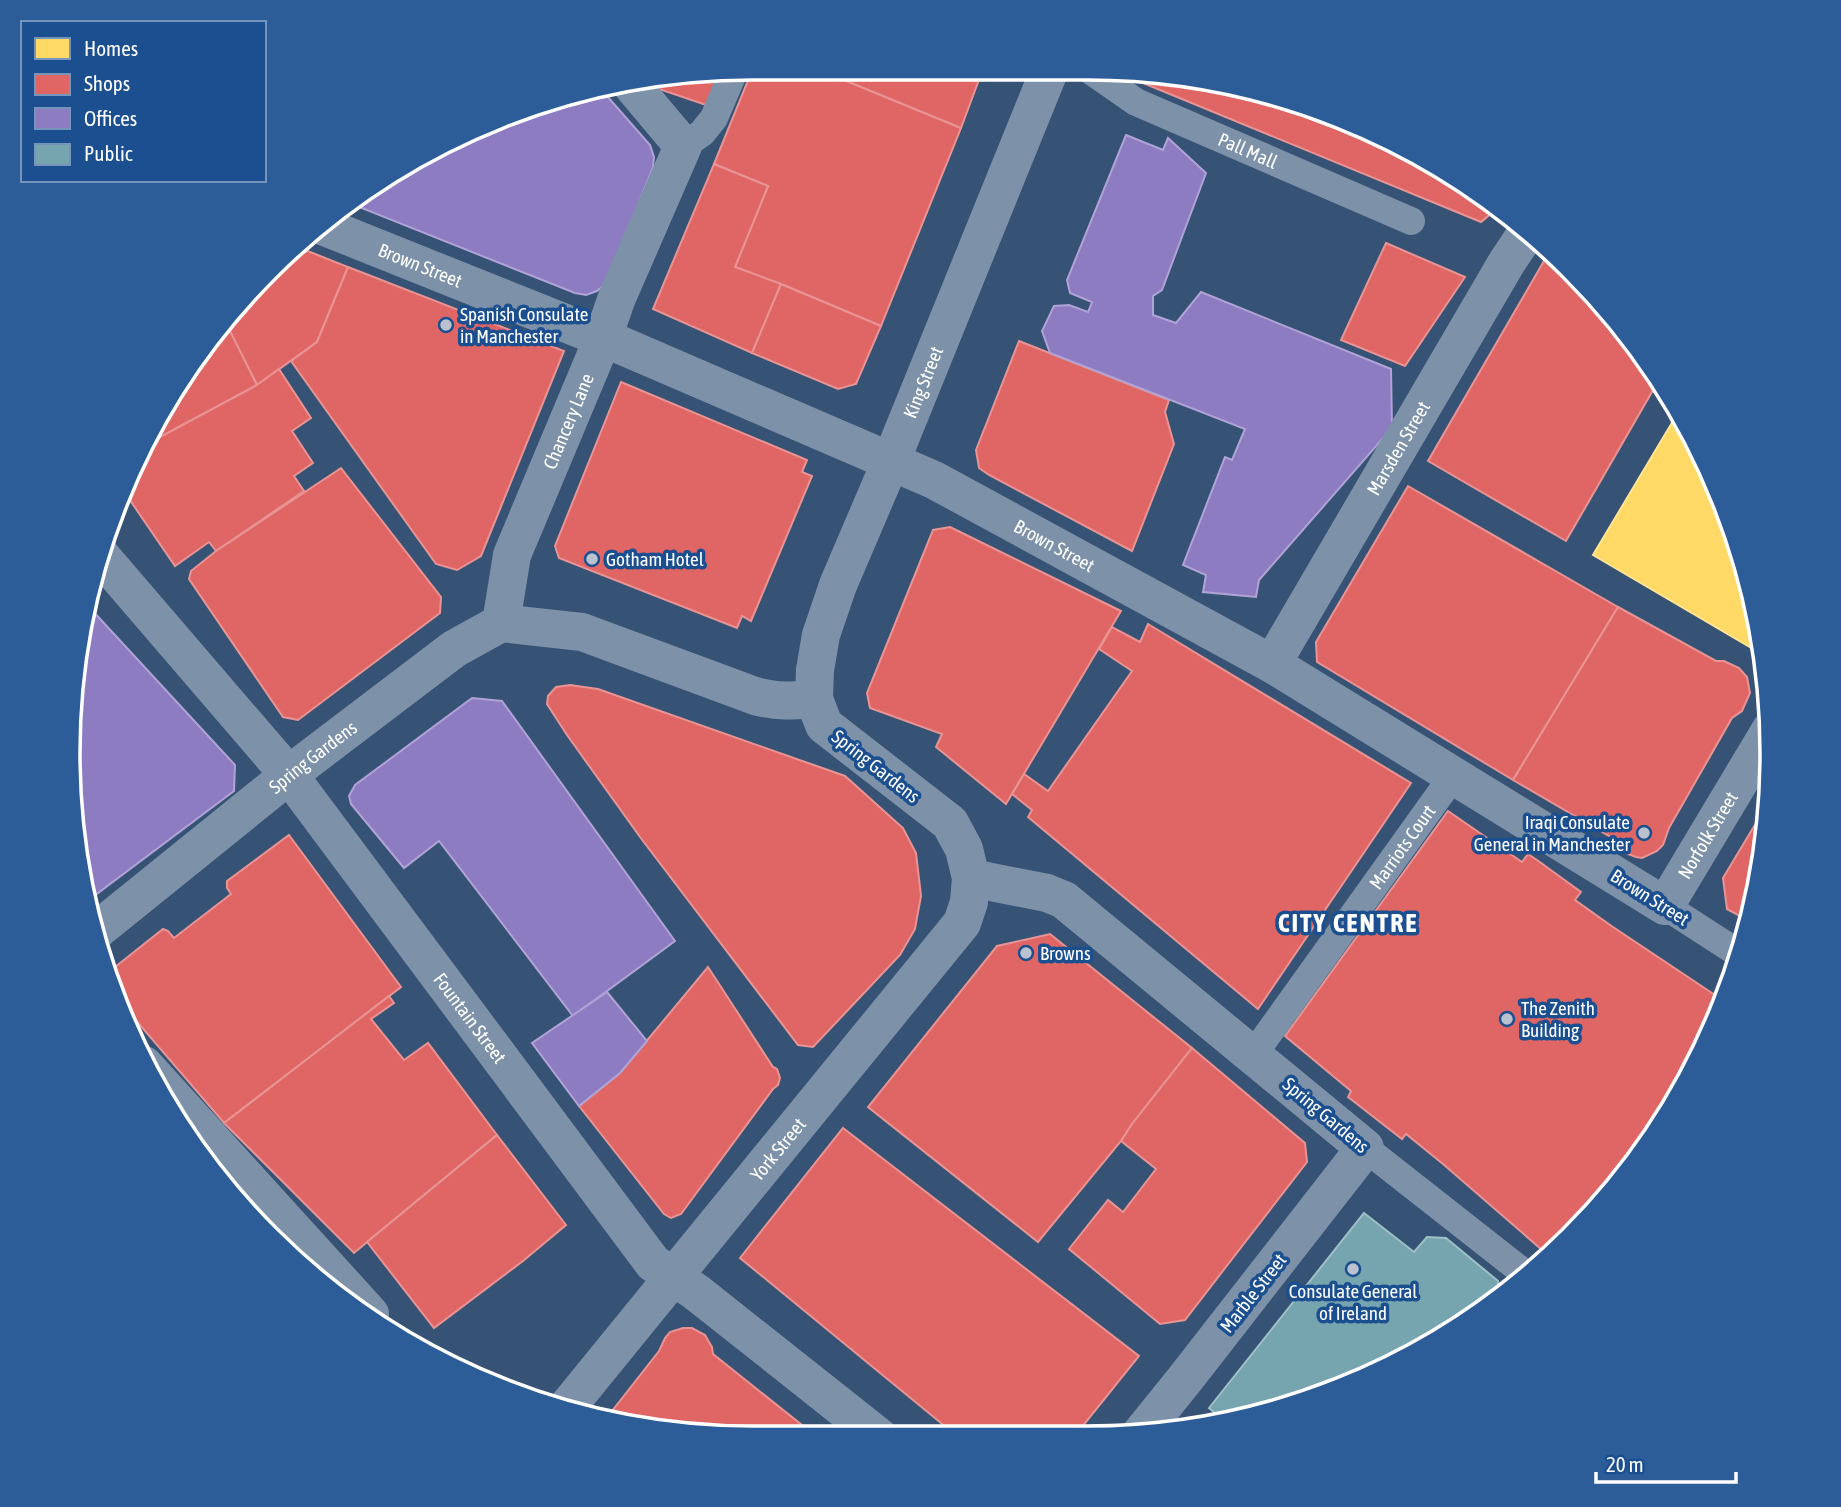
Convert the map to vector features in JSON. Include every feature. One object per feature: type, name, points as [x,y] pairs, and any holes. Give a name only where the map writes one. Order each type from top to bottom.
[{"type":"street","name":"King Street","points":[[814,699],[815,670],[821,635],[838,585],[1046,80]]},
{"type":"street","points":[[637,91],[682,146],[702,133],[714,118],[729,81]]},
{"type":"street","name":"Pall Mall","points":[[1106,81],[1136,102],[1411,220]]},
{"type":"street","name":"Chancery Lane","points":[[501,623],[512,555],[682,146]]},
{"type":"street","name":"Brown Street","points":[[332,230],[603,338],[934,481],[1272,664],[1732,949]]},
{"type":"street","name":"Marsden Street","points":[[1272,664],[1522,240]]},
{"type":"street","name":"Fountain Street","points":[[108,564],[289,775],[653,1263],[696,1292],[865,1426]]},
{"type":"street","points":[[501,623],[582,632],[773,701],[814,699]]},
{"type":"street","name":"Spring Gardens","points":[[102,926],[289,775],[454,649],[501,623]]},
{"type":"street","name":"Spring Gardens","points":[[814,699],[824,725],[950,823],[964,849],[971,878],[1064,900],[1365,1148],[1519,1269]]},
{"type":"street","name":"Norfolk Street","points":[[1665,906],[1760,748]]},
{"type":"street","name":"Marriots Court","points":[[1253,1055],[1452,776]]},
{"type":"street","name":"York Street","points":[[572,1402],[962,923],[969,902],[971,878]]},
{"type":"street","points":[[180,1105],[348,1290]]},
{"type":"street","name":"Marble Street","points":[[1149,1423],[1365,1148]]},
{"type":"building: Homes","points":[[1673,422],[1691,456],[1725,537],[1738,579],[1752,648],[1593,555]]},
{"type":"building: Shops","points":[[748,80],[844,80],[961,128],[881,326],[735,267],[768,186],[714,164]]},
{"type":"building: Shops","points":[[844,80],[979,80],[961,128]]},
{"type":"building: Shops","points":[[719,82],[709,106],[655,88]]},
{"type":"building: Shops","points":[[1143,83],[1219,93],[1262,103],[1345,132],[1385,150],[1461,194],[1490,215],[1481,222]]},
{"type":"building: Shops","points":[[714,164],[768,186],[735,267],[781,284],[752,353],[653,309]]},
{"type":"building: Shops","points":[[1386,243],[1465,277],[1405,366],[1341,340]]},
{"type":"building: Shops","points":[[307,251],[348,267],[317,342],[257,385],[230,332],[278,278]]},
{"type":"building: Shops","points":[[1544,260],[1593,310],[1653,390],[1566,541],[1428,461]]},
{"type":"building: Shops","points":[[348,267],[564,351],[481,556],[457,570],[436,564],[291,361],[317,342]]},
{"type":"building: Shops","points":[[781,284],[881,326],[856,384],[838,389],[752,353]]},
{"type":"building: Shops","points":[[230,332],[257,385],[160,437],[194,380]]},
{"type":"building: Shops","points":[[1019,341],[1169,400],[1165,412],[1174,444],[1132,551],[979,468],[976,450]]},
{"type":"building: Shops","points":[[279,369],[311,418],[292,431],[313,463],[294,476],[304,491],[216,551],[209,542],[175,566],[130,501],[150,456],[160,437],[257,385]]},
{"type":"building: Shops","points":[[621,382],[807,460],[802,472],[812,476],[751,621],[742,616],[737,628],[559,558],[555,546]]},
{"type":"building: Shops","points":[[341,468],[441,597],[440,613],[298,720],[283,717],[189,579],[191,571],[216,551]]},
{"type":"building: Shops","points":[[1408,486],[1618,607],[1513,780],[1317,662],[1316,642]]},
{"type":"building: Shops","points":[[950,527],[1121,611],[1006,804],[936,747],[942,734],[870,708],[867,693],[933,530]]},
{"type":"building: Shops","points":[[1618,607],[1716,661],[1724,661],[1739,668],[1747,677],[1750,693],[1742,711],[1732,718],[1669,828],[1663,845],[1642,858],[1620,851],[1614,839],[1513,780]]},
{"type":"building: Shops","points":[[1148,624],[1411,783],[1258,1009],[1028,817],[1032,810],[1012,794],[1024,774],[1048,791],[1132,671],[1099,649],[1112,627],[1140,642]]},
{"type":"building: Shops","points":[[570,685],[598,689],[845,776],[903,828],[916,853],[921,896],[915,929],[900,955],[813,1047],[798,1045],[640,837],[567,735],[547,704],[548,696],[556,687]]},
{"type":"building: Shops","name":"The Zenith Building","points":[[1448,811],[1522,862],[1528,854],[1537,860],[1581,892],[1575,900],[1715,995],[1691,1051],[1647,1127],[1593,1197],[1541,1249],[1406,1134],[1402,1139],[1348,1097],[1351,1091],[1285,1036]]},
{"type":"building: Shops","points":[[1757,822],[1741,916],[1727,909],[1723,878]]},
{"type":"building: Shops","points":[[289,835],[401,987],[224,1123],[137,1021],[115,967],[163,929],[174,938],[231,894],[227,881]]},
{"type":"building: Shops","points":[[1050,934],[1192,1048],[1121,1141],[1038,1242],[868,1107],[997,946]]},
{"type":"building: Shops","points":[[708,967],[773,1067],[777,1069],[780,1078],[778,1085],[681,1214],[671,1218],[664,1214],[579,1106],[620,1073]]},
{"type":"building: Shops","points":[[389,996],[394,1003],[371,1019],[404,1060],[428,1043],[497,1135],[354,1253],[224,1123]]},
{"type":"building: Shops","points":[[1192,1048],[1305,1143],[1307,1162],[1185,1320],[1160,1324],[1069,1249],[1108,1200],[1123,1212],[1156,1169],[1121,1141]]},
{"type":"building: Shops","points":[[843,1128],[1139,1356],[1083,1426],[945,1426],[740,1258]]},
{"type":"building: Shops","points":[[497,1135],[566,1225],[434,1328],[367,1242]]},
{"type":"building: Shops","points":[[692,1328],[705,1335],[713,1354],[803,1426],[709,1425],[612,1412],[659,1351],[670,1332]]},
{"type":"building: Offices","points":[[607,96],[650,145],[654,157],[653,167],[607,283],[586,295],[575,293],[361,208],[417,171],[456,150],[537,116]]},
{"type":"building: Offices","points":[[1126,135],[1163,150],[1168,138],[1206,173],[1162,290],[1153,296],[1153,315],[1176,323],[1201,292],[1391,369],[1392,428],[1259,580],[1256,597],[1203,592],[1206,575],[1183,565],[1225,457],[1232,460],[1245,429],[1050,353],[1042,331],[1054,306],[1069,305],[1088,312],[1092,302],[1070,293],[1067,280]]},
{"type":"building: Offices","points":[[95,613],[235,765],[234,791],[95,895],[86,841],[80,754],[86,666]]},
{"type":"building: Offices","points":[[472,698],[502,701],[675,941],[573,1016],[439,841],[404,868],[351,804],[349,796],[355,785]]},
{"type":"building: Offices","points":[[607,992],[647,1041],[620,1073],[579,1106],[532,1043]]},
{"type":"building: Public","points":[[1364,1213],[1414,1252],[1427,1237],[1446,1238],[1498,1281],[1497,1287],[1424,1336],[1345,1375],[1262,1404],[1217,1414],[1209,1408]]},
{"type":"place","name":"Spanish Consulate in Manchester","points":[[446,325]]},
{"type":"place","name":"Gotham Hotel","points":[[592,559]]},
{"type":"place","name":"Iraqi Consulate General in Manchester","points":[[1644,833]]},
{"type":"place","name":"Browns","points":[[1026,953]]},
{"type":"place","name":"The Zenith Building","points":[[1507,1019]]},
{"type":"place","name":"Consulate General of Ireland","points":[[1353,1269]]},
{"type":"district","name":"CITY CENTRE","points":[[1348,923]]}]
